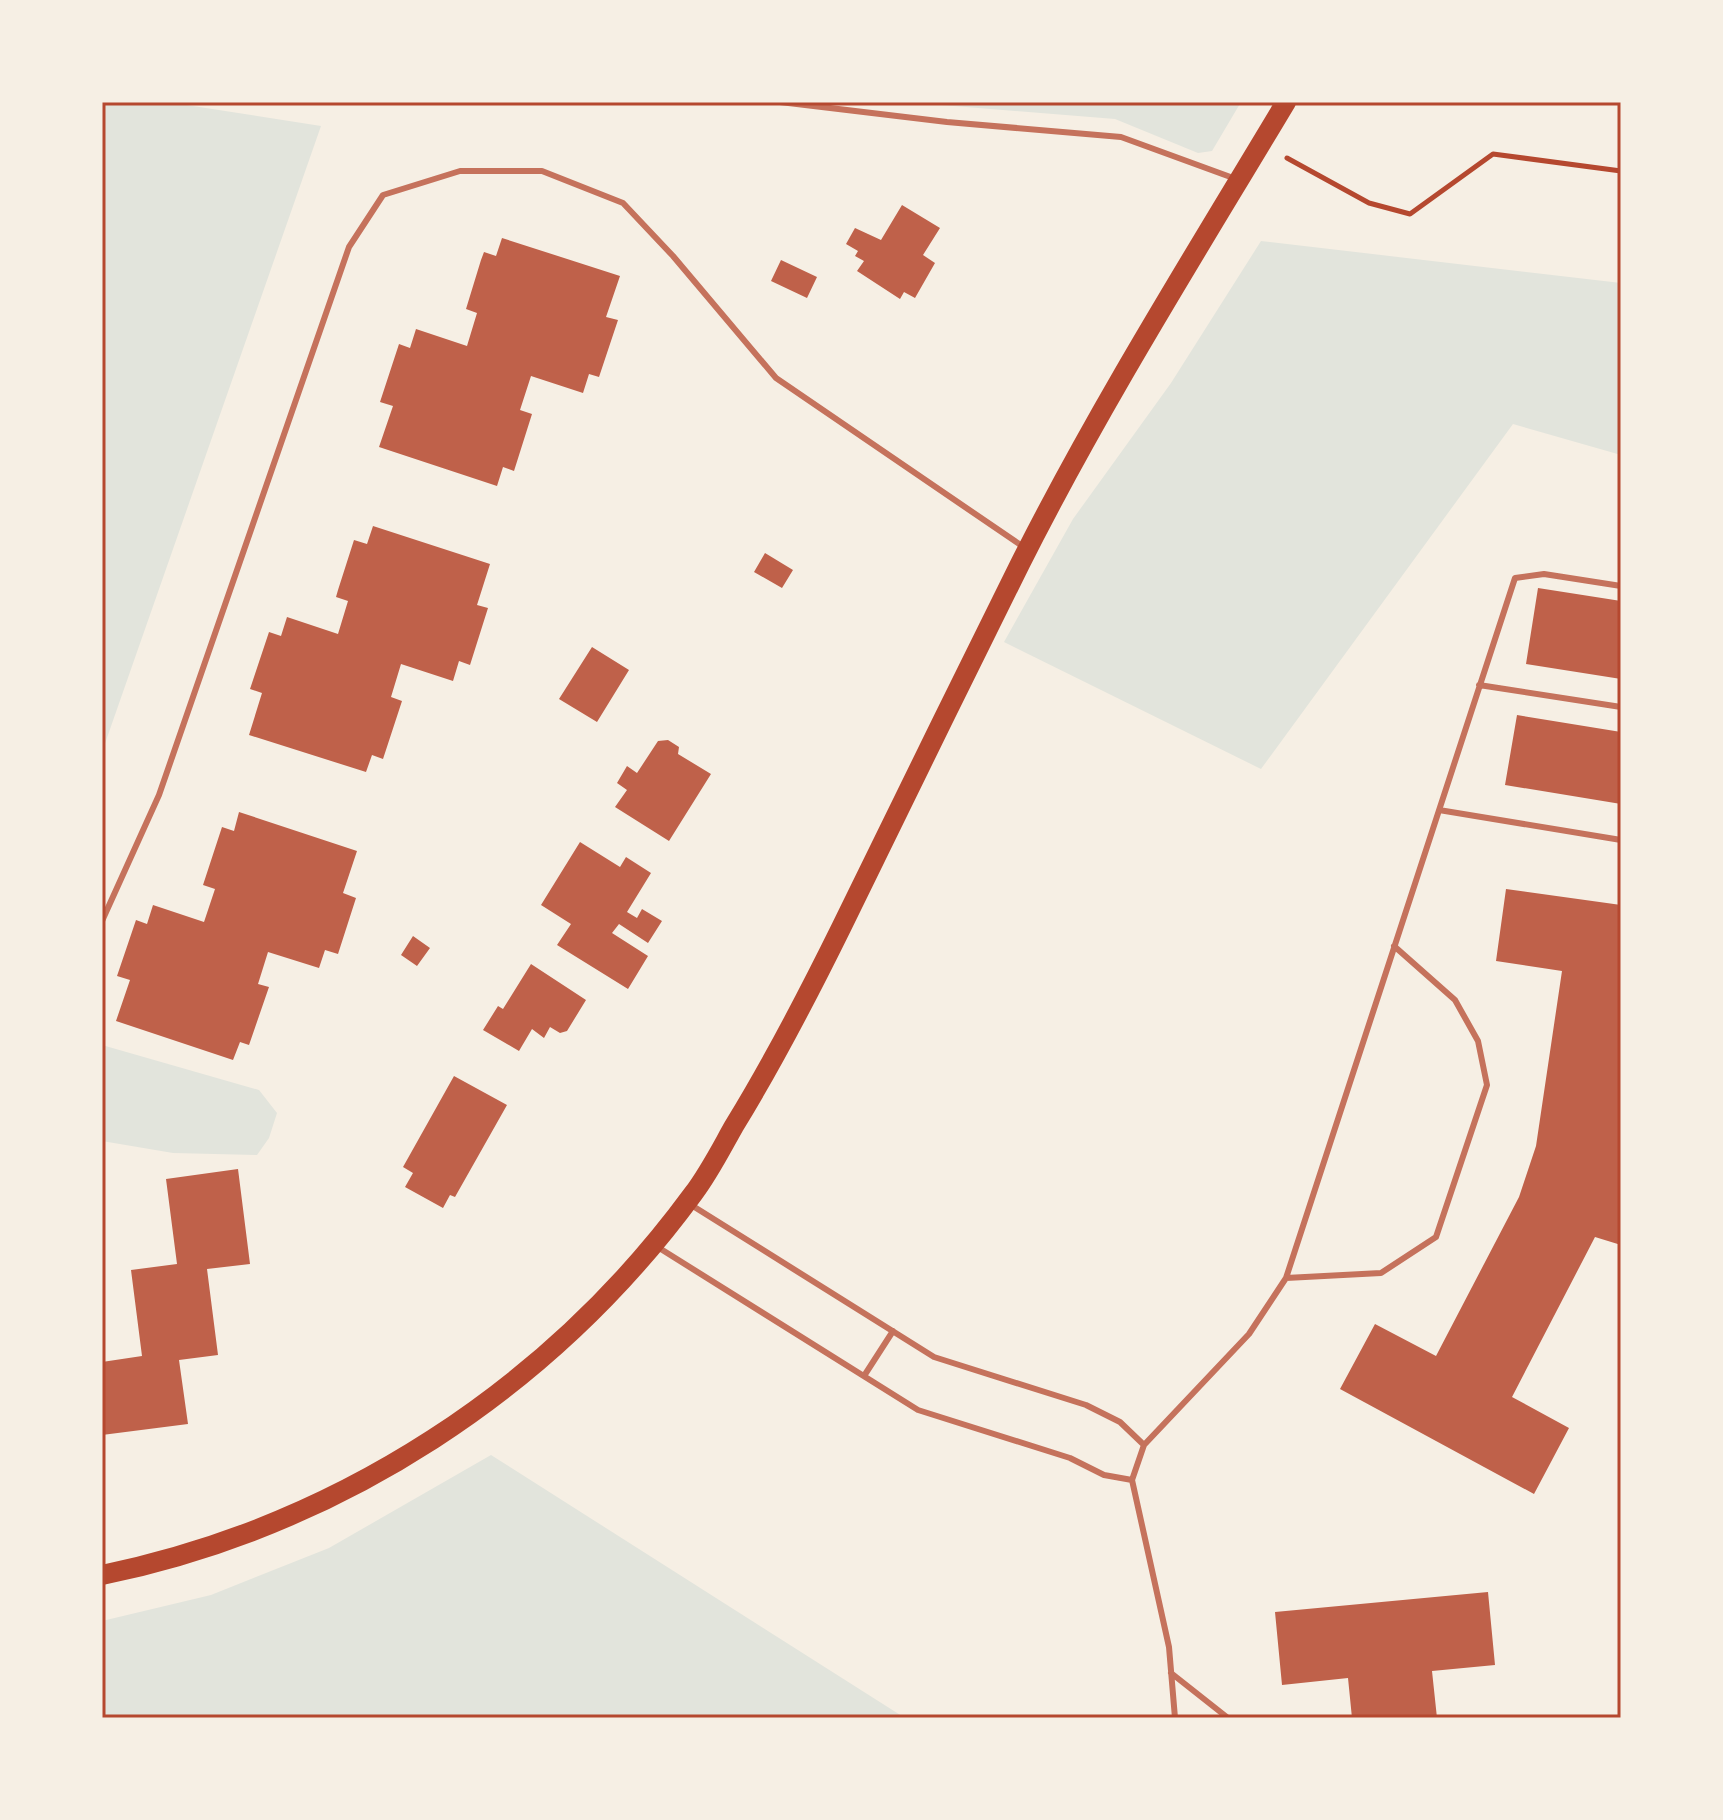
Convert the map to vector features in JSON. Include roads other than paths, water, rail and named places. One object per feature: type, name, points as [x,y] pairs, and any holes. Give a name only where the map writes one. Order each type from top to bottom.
[{"type":"main road","points":[[102,1575],[159,1563],[221,1544],[298,1513],[393,1466],[501,1393],[618,1288],[686,1203],[783,1046],[1028,550],[1138,349],[1286,102]]},
{"type":"lane","points":[[780,102],[947,122],[1121,137],[1240,180]]},
{"type":"lane","points":[[102,921],[159,795],[349,247],[383,195],[460,171],[542,171],[623,203],[673,256],[776,378],[1028,550]]},
{"type":"lane","points":[[1175,1718],[1169,1647],[1132,1480],[1144,1445],[1249,1334],[1286,1278],[1515,578],[1544,574],[1621,586]]},
{"type":"lane","points":[[1479,685],[1621,707]]},
{"type":"lane","points":[[1439,810],[1621,840]]},
{"type":"lane","points":[[1286,1278],[1381,1273],[1436,1237],[1487,1085],[1478,1041],[1455,1000],[1394,946]]},
{"type":"lane","points":[[686,1203],[934,1357],[1086,1405],[1120,1422],[1144,1445]]},
{"type":"lane","points":[[653,1244],[918,1410],[1070,1458],[1104,1475],[1132,1480]]},
{"type":"lane","points":[[864,1376],[893,1331]]},
{"type":"lane","points":[[1171,1673],[1228,1718]]}]
